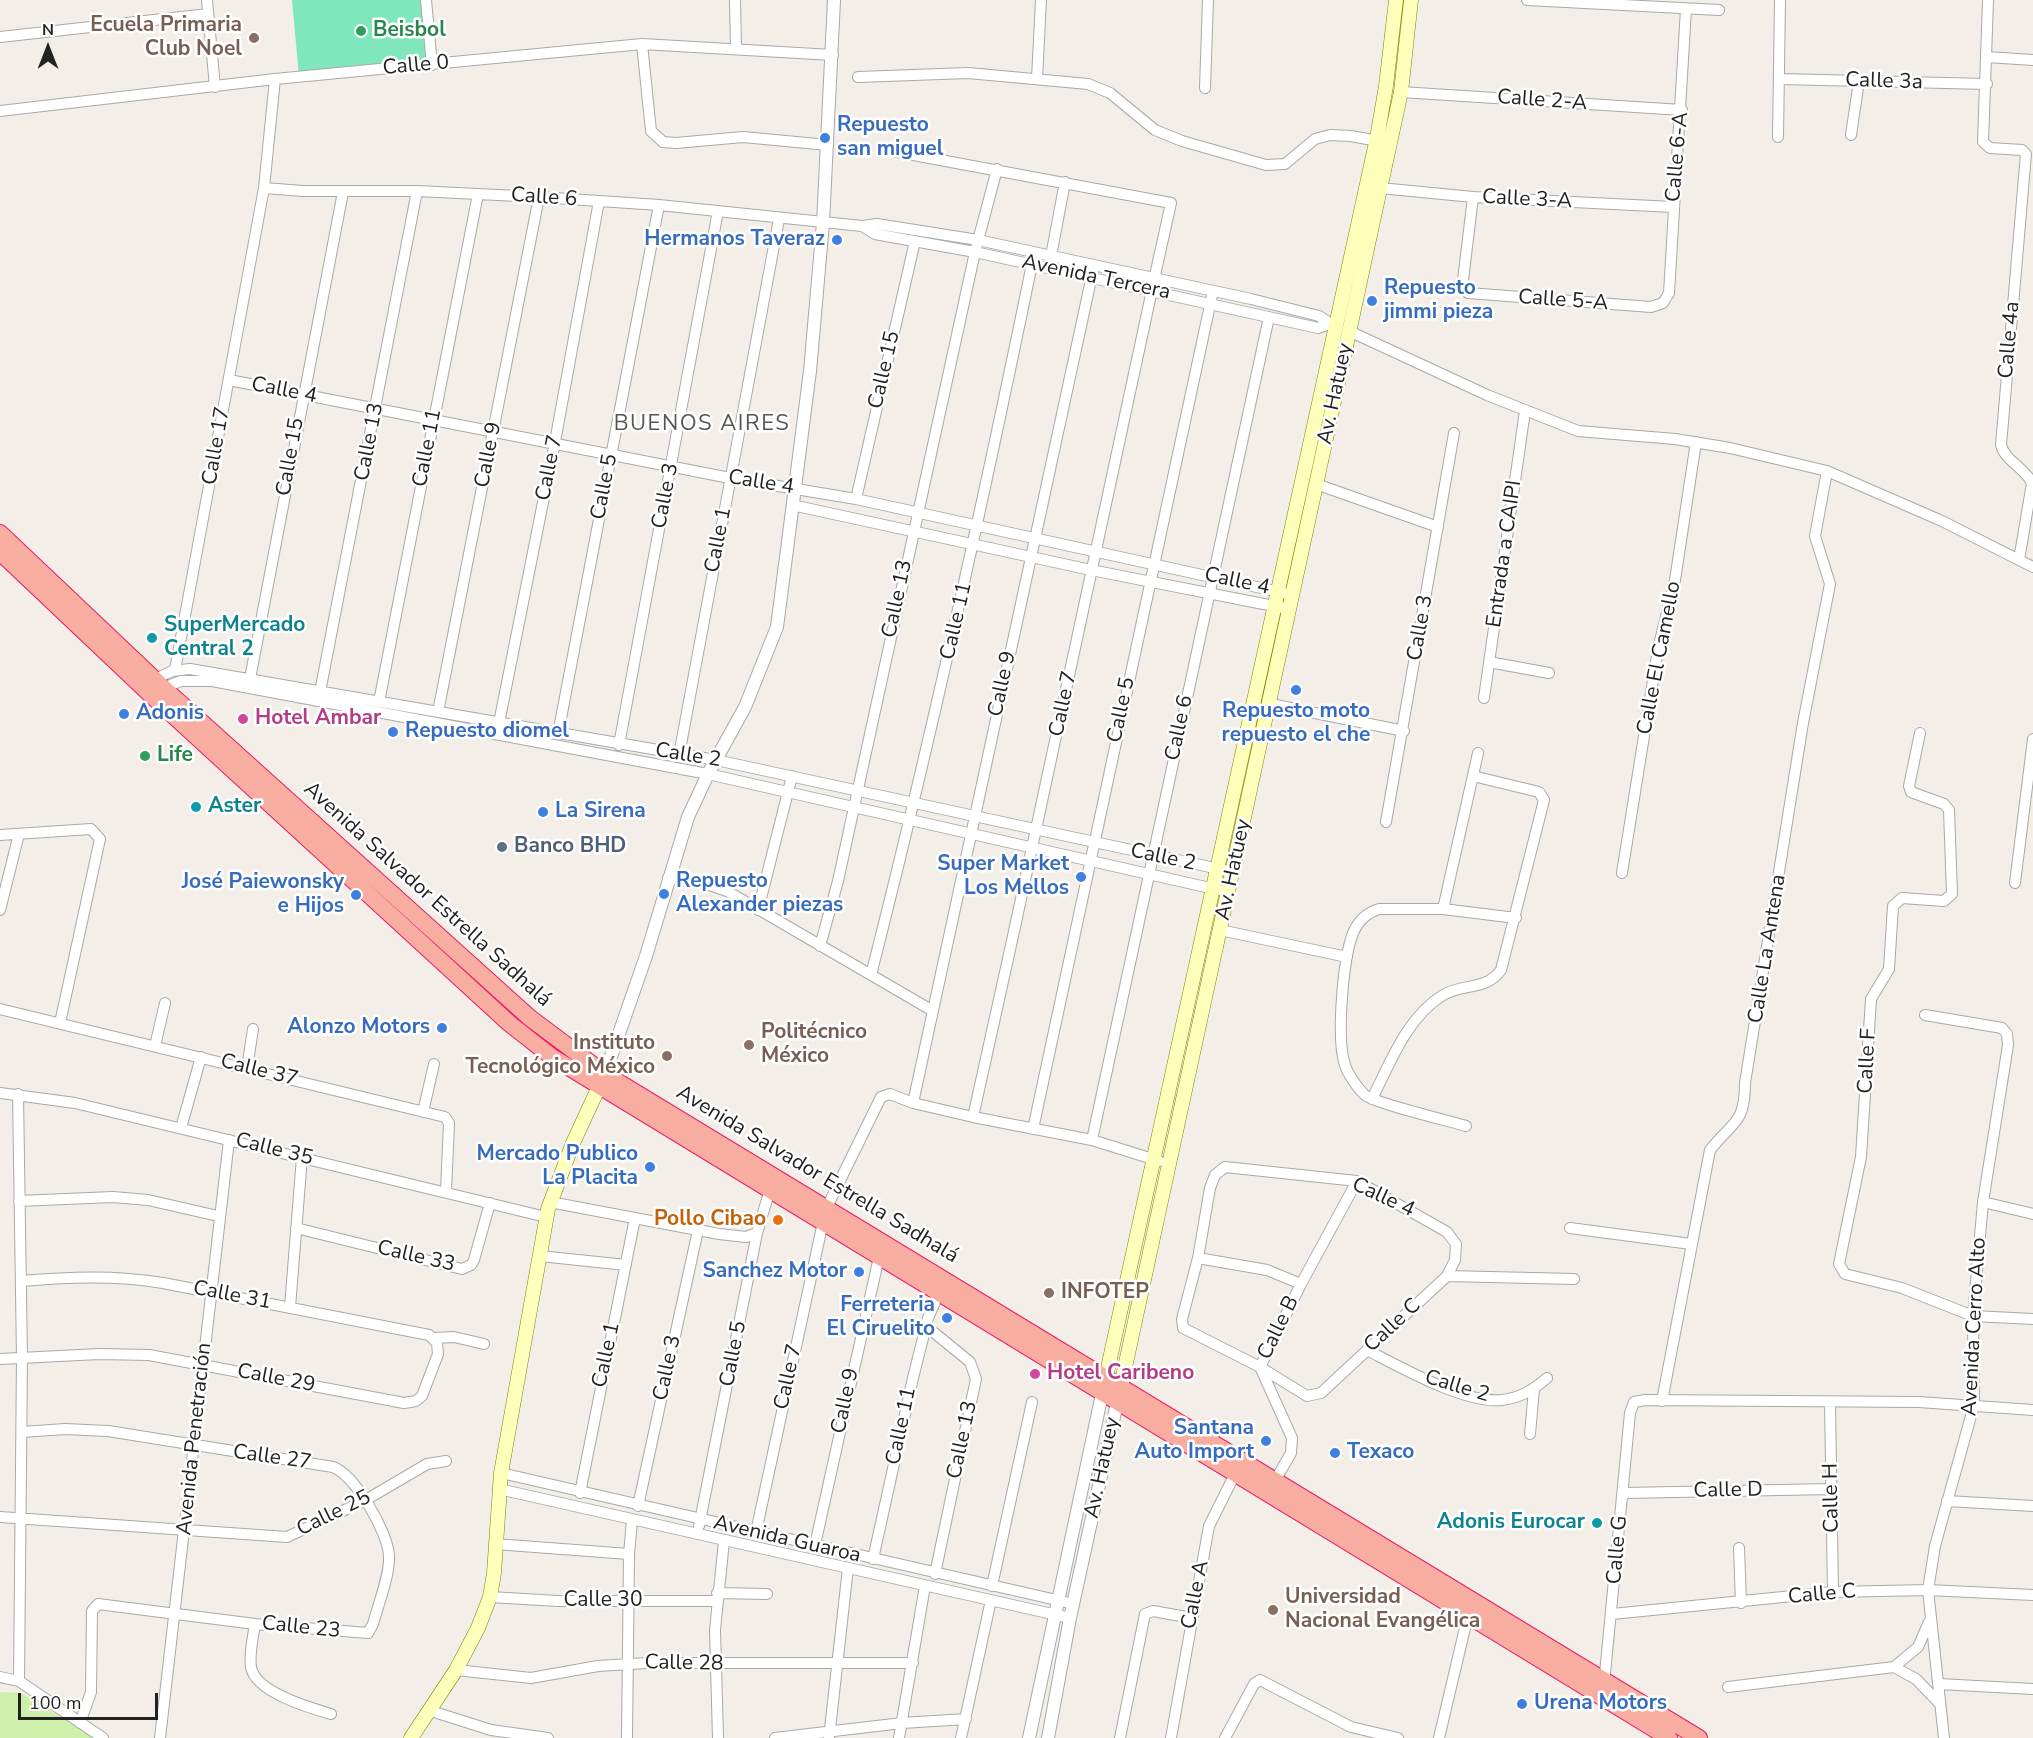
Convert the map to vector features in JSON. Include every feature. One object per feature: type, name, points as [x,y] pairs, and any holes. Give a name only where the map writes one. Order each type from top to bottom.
[{"type":"highway","name":"Avenida Salvador Estrella Sadhalá","points":[[0,533],[5,557],[153,688],[510,1024],[552,1058],[602,1081],[825,1215],[1121,1385],[1238,1466],[1468,1616],[1602,1698],[1647,1732],[1669,1738]]},
{"type":"highway","name":"Avenida Salvador Estrella Sadhalá","points":[[825,1215],[879,1257],[1102,1394],[1238,1466],[1276,1479],[1699,1738]]},
{"type":"main road","name":"Av. Hatuey","points":[[1285,593],[1316,484],[1380,188],[1386,86],[1396,0]]},
{"type":"main road","name":"Av. Hatuey","points":[[1118,1403],[1161,1161],[1217,870],[1285,593],[1332,326],[1383,142],[1401,92],[1411,0]]},
{"type":"main road","name":"Av. Hatuey","points":[[1102,1394],[1220,930],[1271,704],[1282,607]]},
{"type":"main road","points":[[411,1738],[456,1670],[478,1628],[490,1597],[501,1473],[546,1217],[573,1143],[602,1081]]},
{"type":"street","points":[[207,0],[215,87]]},
{"type":"street","points":[[426,0],[432,65]]},
{"type":"street","points":[[735,0],[736,48]]},
{"type":"street","points":[[602,1081],[643,967],[688,817],[708,774],[745,707],[777,627],[810,371],[823,223],[834,0]]},
{"type":"street","points":[[1037,79],[1041,0]]},
{"type":"street","points":[[1205,88],[1208,0]]},
{"type":"street","points":[[1527,0],[1719,10]]},
{"type":"street","points":[[1778,137],[1780,0]]},
{"type":"street","name":"Calle 4a","points":[[1988,0],[1987,84],[1982,138],[1984,145],[1990,148],[2022,150],[2026,154],[2001,445],[2002,451],[2032,483],[2019,560]]},
{"type":"street","name":"Calle 6-A","points":[[1663,303],[1669,292],[1682,110],[1686,9]]},
{"type":"street","points":[[0,37],[208,14]]},
{"type":"street","points":[[642,44],[651,130],[663,142],[676,143],[743,137],[828,145]]},
{"type":"street","name":"Calle 0","points":[[0,111],[275,80],[642,44],[833,55]]},
{"type":"street","points":[[1987,57],[2033,60]]},
{"type":"street","points":[[858,77],[968,74],[1100,86],[1155,130],[1182,141],[1266,165],[1285,164],[1315,139],[1330,135],[1383,142]]},
{"type":"street","name":"Calle 3a","points":[[1780,79],[1987,84]]},
{"type":"street","name":"Calle 17","points":[[176,670],[264,188],[272,131],[275,80]]},
{"type":"street","points":[[1851,135],[1859,81]]},
{"type":"street","name":"Calle 2-A","points":[[1401,92],[1682,110]]},
{"type":"street","points":[[892,151],[1065,182],[1051,256]]},
{"type":"street","name":"Calle 13","points":[[820,945],[838,881],[975,252],[997,170]]},
{"type":"street","name":"Calle 7","points":[[973,1117],[1038,830],[1095,550],[1171,203],[1065,182]]},
{"type":"street","name":"Calle 6","points":[[264,188],[343,192],[417,191],[539,197],[659,205],[823,223]]},
{"type":"street","name":"Calle 3-A","points":[[1380,188],[1473,197],[1674,207]]},
{"type":"street","name":"Calle 13","points":[[321,692],[417,191]]},
{"type":"street","name":"Calle 15","points":[[249,683],[302,394],[343,192]]},
{"type":"street","name":"Calle 11","points":[[379,702],[478,194]]},
{"type":"street","name":"Calle 9","points":[[438,712],[539,197]]},
{"type":"street","name":"Calle 5-A","points":[[1473,197],[1463,280],[1465,290],[1474,294],[1651,307],[1663,303]]},
{"type":"street","name":"Calle 7","points":[[498,729],[555,442],[599,201]]},
{"type":"street","name":"Calle 5","points":[[558,734],[659,205]]},
{"type":"street","name":"Calle 3","points":[[619,745],[718,211]]},
{"type":"street","name":"Calle 1","points":[[679,755],[779,219]]},
{"type":"street","name":"Avenida Tercera","points":[[823,223],[862,226],[877,224],[978,240],[1094,266],[1210,303],[1318,328],[1332,326]]},
{"type":"street","name":"Avenida Tercera","points":[[862,226],[875,234],[975,252],[1091,277],[1213,291],[1319,316],[1332,326]]},
{"type":"street","name":"Calle 15","points":[[856,499],[915,241]]},
{"type":"street","name":"Calle 11","points":[[870,975],[915,801],[975,544],[1032,264]]},
{"type":"street","name":"Calle 9","points":[[913,1103],[1094,266]]},
{"type":"street","name":"Calle 5","points":[[1034,1129],[1153,562],[1213,291]]},
{"type":"street","name":"Calle 6","points":[[1092,1140],[1269,317]]},
{"type":"street","points":[[1349,331],[1525,411],[1578,431],[1696,442],[1827,471],[1942,521],[2033,567]]},
{"type":"street","name":"Calle 4","points":[[229,380],[730,478],[856,499],[1153,562],[1213,578],[1285,593]]},
{"type":"street","name":"Entrada a CAIPI","points":[[1484,698],[1525,411]]},
{"type":"street","name":"Calle 3","points":[[1386,822],[1404,731],[1454,433]]},
{"type":"street","name":"Calle El Camello","points":[[1622,873],[1658,649],[1675,580],[1696,442]]},
{"type":"street","name":"Calle La Antena","points":[[1662,1401],[1710,1150],[1725,1130],[1739,1121],[1745,1107],[1745,1083],[1803,723],[1830,584],[1828,572],[1815,542],[1827,471]]},
{"type":"street","points":[[1316,484],[1438,527]]},
{"type":"street","name":"Calle 4","points":[[792,505],[1091,570],[1282,607]]},
{"type":"street","points":[[1489,662],[1549,673]]},
{"type":"street","name":"Calle 2","points":[[153,688],[176,670],[190,669],[249,683],[498,729],[708,774],[1228,892]]},
{"type":"street","name":"Calle 2","points":[[153,688],[191,680],[249,683],[321,692],[438,712],[498,729],[558,734],[716,760],[915,801],[1093,843],[1233,872]]},
{"type":"street","points":[[1271,704],[1404,731]]},
{"type":"street","name":"Calle F","points":[[1920,733],[1909,786],[1911,792],[1944,804],[1949,810],[1952,894],[1944,901],[1902,898],[1893,906],[1889,969],[1871,999],[1861,1157],[1839,1264],[1845,1274],[1902,1288],[1973,1316],[2033,1319]]},
{"type":"street","points":[[2015,883],[2033,739]]},
{"type":"street","points":[[649,763],[652,751]]},
{"type":"street","points":[[1443,909],[1478,753]]},
{"type":"street","points":[[758,910],[792,776]]},
{"type":"street","points":[[1372,1099],[1394,1055],[1419,1015],[1450,992],[1487,984],[1501,970],[1516,918],[1544,796],[1539,792],[1473,776]]},
{"type":"street","points":[[0,835],[91,829],[100,838],[60,1023]]},
{"type":"street","points":[[0,910],[19,834]]},
{"type":"street","points":[[668,878],[721,889],[933,1011]]},
{"type":"street","points":[[1466,1126],[1366,1096],[1345,1066],[1341,1027],[1347,957],[1353,933],[1360,920],[1371,912],[1443,909],[1516,918]]},
{"type":"street","points":[[1220,930],[1347,957]]},
{"type":"street","points":[[155,1046],[165,1003]]},
{"type":"street","name":"Calle 37","points":[[0,1009],[445,1118],[449,1124],[446,1191]]},
{"type":"street","name":"Avenida Cerro Alto","points":[[1924,1015],[1994,1025],[2002,1028],[2007,1034],[2008,1045],[1983,1202],[1973,1316],[1974,1406],[1947,1501],[1928,1590],[1944,1738]]},
{"type":"street","points":[[248,1068],[253,1029]]},
{"type":"street","points":[[181,1128],[201,1057]]},
{"type":"street","points":[[423,1112],[434,1064]]},
{"type":"street","name":"Calle 35","points":[[0,1093],[75,1103],[546,1217]]},
{"type":"street","points":[[18,1094],[22,1358],[19,1682]]},
{"type":"street","points":[[825,1215],[881,1097],[890,1094],[913,1103],[973,1117],[1092,1140],[1161,1161]]},
{"type":"street","name":"Avenida Penetración","points":[[160,1738],[176,1612],[218,1216],[230,1140]]},
{"type":"street","points":[[290,1307],[302,1158]]},
{"type":"street","name":"Calle 4","points":[[1198,1258],[1212,1182],[1221,1170],[1229,1167],[1358,1181],[1436,1224],[1456,1244]]},
{"type":"street","name":"Calle B","points":[[1276,1479],[1291,1453],[1292,1437],[1260,1367],[1301,1284],[1358,1181]]},
{"type":"street","name":"Calle 5","points":[[697,1535],[758,1233],[773,1183]]},
{"type":"street","points":[[19,1201],[112,1197],[148,1200],[218,1216]]},
{"type":"street","points":[[550,1202],[742,1237],[758,1233]]},
{"type":"street","points":[[1983,1202],[2033,1214]]},
{"type":"street","name":"Calle 33","points":[[296,1228],[462,1269],[471,1265],[474,1260],[490,1203]]},
{"type":"street","name":"Calle 7","points":[[756,1532],[825,1215]]},
{"type":"street","name":"Calle 1","points":[[580,1493],[635,1218]]},
{"type":"street","points":[[1570,1228],[1691,1244]]},
{"type":"street","name":"Calle 3","points":[[638,1506],[698,1230]]},
{"type":"street","name":"Calle C","points":[[1260,1367],[1311,1396],[1321,1393],[1447,1276],[1455,1260],[1456,1244]]},
{"type":"street","points":[[540,1256],[626,1265]]},
{"type":"street","name":"Calle 9","points":[[814,1545],[879,1257]]},
{"type":"street","points":[[1260,1367],[1183,1328],[1182,1319],[1198,1258],[1267,1270],[1301,1284]]},
{"type":"street","name":"Calle 31","points":[[21,1281],[78,1276],[129,1277],[290,1307],[436,1341],[454,1337],[484,1344]]},
{"type":"street","points":[[1447,1276],[1574,1279]]},
{"type":"street","name":"Calle 11","points":[[873,1560],[926,1326],[938,1295]]},
{"type":"street","name":"Calle 13","points":[[926,1326],[970,1362],[976,1379],[935,1574]]},
{"type":"street","name":"Calle 29","points":[[0,1359],[132,1354],[410,1403],[422,1396],[427,1387],[438,1354],[436,1341]]},
{"type":"street","name":"Calle 2","points":[[1367,1350],[1423,1378],[1482,1398],[1511,1399],[1534,1389],[1547,1377]]},
{"type":"street","points":[[1530,1434],[1534,1389]]},
{"type":"street","name":"Av. Hatuey","points":[[1029,1738],[1102,1394]]},
{"type":"street","points":[[1662,1401],[1918,1402],[2033,1410]]},
{"type":"street","name":"Calle G","points":[[1602,1698],[1612,1614],[1629,1413],[1634,1402],[1662,1401]]},
{"type":"street","points":[[992,1586],[1032,1402]]},
{"type":"street","name":"Av. Hatuey","points":[[1048,1738],[1070,1618],[1118,1403]]},
{"type":"street","name":"Calle H","points":[[1830,1403],[1833,1592]]},
{"type":"street","name":"Calle 27","points":[[22,1432],[65,1429],[108,1431],[333,1467],[349,1477],[364,1501]]},
{"type":"street","name":"Calle 25","points":[[0,1517],[185,1528],[287,1537],[364,1501],[426,1464],[446,1461]]},
{"type":"street","name":"Calle A","points":[[1171,1738],[1209,1526],[1238,1466]]},
{"type":"street","name":"Avenida Guaroa","points":[[501,1473],[873,1560],[1074,1604]]},
{"type":"street","name":"Avenida Guaroa","points":[[499,1489],[632,1521],[1070,1618]]},
{"type":"street","name":"Calle D","points":[[1623,1493],[1832,1489]]},
{"type":"street","name":"Calle 23","points":[[80,1723],[91,1692],[92,1611],[94,1606],[104,1604],[361,1635],[371,1629],[389,1556],[384,1537],[364,1501]]},
{"type":"street","points":[[1947,1501],[2033,1506]]},
{"type":"street","points":[[627,1738],[629,1554],[632,1521]]},
{"type":"street","points":[[718,1738],[714,1665],[717,1597],[724,1541]]},
{"type":"street","points":[[495,1544],[629,1554]]},
{"type":"street","points":[[1739,1548],[1741,1603]]},
{"type":"street","points":[[830,1734],[848,1568]]},
{"type":"street","points":[[899,1738],[925,1586]]},
{"type":"street","name":"Calle C","points":[[1612,1614],[1741,1603],[1833,1592],[1928,1590],[2033,1595]]},
{"type":"street","name":"Calle 30","points":[[490,1597],[628,1601],[767,1594]]},
{"type":"street","points":[[1439,1738],[1472,1599]]},
{"type":"street","points":[[961,1738],[991,1600]]},
{"type":"street","points":[[1120,1738],[1145,1614],[1153,1611],[1191,1618]]},
{"type":"street","points":[[1728,1687],[1894,1667],[1918,1647],[1930,1619]]},
{"type":"street","points":[[255,1624],[251,1663],[255,1676],[280,1695],[331,1714]]},
{"type":"street","name":"Calle 28","points":[[456,1670],[531,1678],[628,1664],[913,1663]]},
{"type":"street","points":[[1894,1667],[1916,1679],[1941,1705]]},
{"type":"street","points":[[0,1677],[19,1682],[103,1738]]},
{"type":"street","points":[[1225,1738],[1254,1684],[1260,1680],[1351,1727],[1398,1738]]},
{"type":"street","points":[[1939,1684],[2033,1689]]},
{"type":"street","points":[[431,1711],[491,1730],[548,1738]]},
{"type":"street","points":[[775,1738],[830,1734],[902,1723],[966,1719]]},
{"type":"green space","name":"Beisbol","points":[[292,0],[424,0],[430,62],[299,76]]},
{"type":"green space","points":[[0,1692],[21,1693],[96,1738],[0,1738]]},
{"type":"place","name":"Beisbol","points":[[361,31]]},
{"type":"place","name":"Ecuela Primaria Club Noel","points":[[254,38]]},
{"type":"place","name":"Repuesto san miguel","points":[[825,138]]},
{"type":"place","name":"Hermanos Taveraz","points":[[837,240]]},
{"type":"place","name":"Repuesto jimmi pieza","points":[[1372,301]]},
{"type":"place","name":"SuperMercado Central 2","points":[[152,638]]},
{"type":"place","name":"Repuesto moto repuesto el che","points":[[1296,690]]},
{"type":"place","name":"Adonis","points":[[124,714]]},
{"type":"place","name":"Hotel Ambar","points":[[243,719]]},
{"type":"place","name":"Repuesto diomel","points":[[393,732]]},
{"type":"place","name":"Life","points":[[145,756]]},
{"type":"place","name":"Aster","points":[[196,807]]},
{"type":"place","name":"La Sirena","points":[[543,812]]},
{"type":"place","name":"Banco BHD","points":[[502,847]]},
{"type":"place","name":"Super Market Los Mellos","points":[[1081,877]]},
{"type":"place","name":"Repuesto Alexander piezas","points":[[664,894]]},
{"type":"place","name":"José Paiewonsky e Hijos","points":[[356,895]]},
{"type":"place","name":"Alonzo Motors","points":[[442,1028]]},
{"type":"place","name":"Politécnico México","points":[[749,1045]]},
{"type":"place","name":"Instituto Tecnológico México","points":[[667,1056]]},
{"type":"place","name":"Mercado Publico La Placita","points":[[650,1167]]},
{"type":"place","name":"Pollo Cibao","points":[[778,1220]]},
{"type":"place","name":"Sanchez Motor","points":[[859,1272]]},
{"type":"place","name":"INFOTEP","points":[[1049,1293]]},
{"type":"place","name":"Ferreteria El Ciruelito","points":[[947,1318]]},
{"type":"place","name":"Hotel Caribeno","points":[[1035,1374]]},
{"type":"place","name":"Santana Auto Import","points":[[1266,1441]]},
{"type":"place","name":"Texaco","points":[[1335,1453]]},
{"type":"place","name":"Adonis Eurocar","points":[[1597,1523]]},
{"type":"place","name":"Universidad Nacional Evangélica","points":[[1273,1610]]},
{"type":"place","name":"Urena Motors","points":[[1522,1704]]},
{"type":"district","name":"BUENOS AIRES","points":[[702,425]]}]
